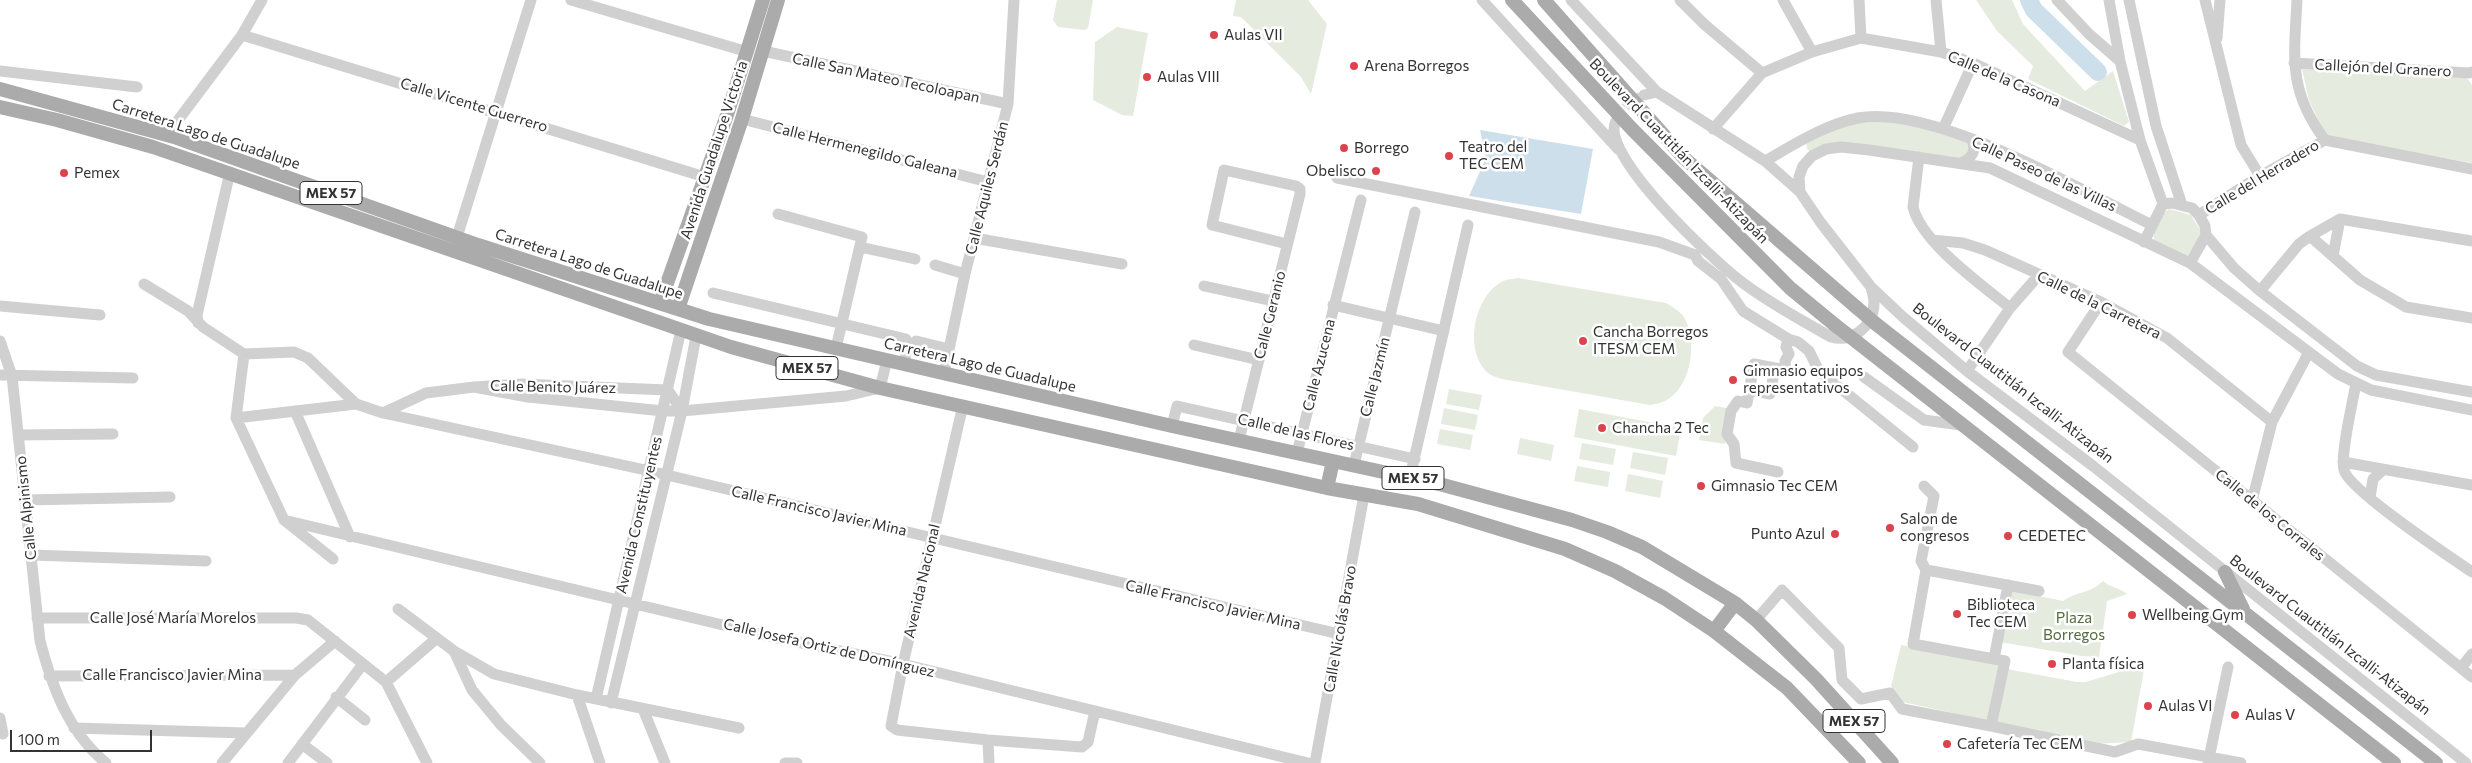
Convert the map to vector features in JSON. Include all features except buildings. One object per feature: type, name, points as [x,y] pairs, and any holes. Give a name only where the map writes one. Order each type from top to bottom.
[{"type":"main road","name":"Avenida Guadalupe Victoria","points":[[660,303],[748,52],[764,0]]},
{"type":"main road","name":"Avenida Guadalupe Victoria","points":[[678,309],[742,119],[778,0]]},
{"type":"main road","name":"Boulevard Cuautitlán Izcalli-Atizapán","points":[[1512,0],[1632,129],[1790,288],[1961,425],[2394,763]]},
{"type":"main road","name":"Boulevard Cuautitlán Izcalli-Atizapán","points":[[1544,0],[1684,158],[1856,307],[2436,763]]},
{"type":"main road","name":"Carretera Lago de Guadalupe","points":[[0,89],[167,135],[457,237],[708,319],[1172,426],[1488,496],[1607,532],[1642,547],[1735,603],[1756,620],[1816,679],[1892,763]]},
{"type":"main road","name":"Carretera Lago de Guadalupe","points":[[0,107],[104,133],[230,172],[696,336],[880,388],[963,405],[1326,488],[1418,504],[1565,549],[1615,572],[1664,598],[1714,631],[1787,688],[1859,763]]},
{"type":"main road","points":[[1714,212],[1726,215],[1729,213],[1732,200]]},
{"type":"main road","points":[[522,276],[527,260]]},
{"type":"main road","points":[[1326,488],[1332,461]]},
{"type":"main road","points":[[2225,572],[2244,612]]},
{"type":"main road","points":[[1714,631],[1735,603]]},
{"type":"street","points":[[167,135],[242,35],[262,0]]},
{"type":"street","points":[[457,237],[532,0]]},
{"type":"street","points":[[571,0],[748,52]]},
{"type":"street","name":"Calle Aquiles Serdán","points":[[944,373],[965,274],[1008,104],[1014,0]]},
{"type":"street","points":[[1482,0],[1627,160]]},
{"type":"street","name":"Boulevard Cuautitlán Izcalli-Atizapán","points":[[1571,0],[1657,92],[1713,130],[1765,161],[1800,192],[1821,223],[1871,286],[1903,317],[1967,371],[2093,466],[2466,763]]},
{"type":"street","points":[[1680,0],[1704,24],[1762,73]]},
{"type":"street","points":[[1859,0],[1861,38]]},
{"type":"street","points":[[1936,0],[1941,52]]},
{"type":"street","points":[[2057,0],[2089,34],[2120,61]]},
{"type":"street","points":[[2109,0],[2120,61],[2140,140],[2163,204],[2144,242]]},
{"type":"street","points":[[2130,0],[2156,126],[2182,205]]},
{"type":"street","points":[[2205,0],[2216,52],[2240,144],[2260,176]]},
{"type":"street","points":[[2216,52],[2220,0]]},
{"type":"street","points":[[2298,0],[2294,63],[2297,87],[2304,110],[2324,140]]},
{"type":"street","points":[[1784,1],[1812,52]]},
{"type":"street","name":"Calle Vicente Guerrero","points":[[242,35],[705,177]]},
{"type":"street","name":"Calle de la Casona","points":[[1713,130],[1762,73],[1812,52],[1861,38],[1941,52],[1973,62],[2140,140]]},
{"type":"street","name":"Calle San Mateo Tecoloapan","points":[[763,51],[1008,104]]},
{"type":"street","points":[[1943,129],[1973,62]]},
{"type":"street","name":"Callejón del Granero","points":[[2294,63],[2471,74]]},
{"type":"street","points":[[0,71],[137,87]]},
{"type":"street","points":[[1644,95],[1657,92]]},
{"type":"street","name":"Calle Paseo de las Villas","points":[[1765,161],[1830,126],[1860,118],[1900,118],[1943,129],[1997,149],[2152,225]]},
{"type":"street","name":"Calle Hermenegildo Galeana","points":[[742,119],[988,182]]},
{"type":"street","points":[[1616,121],[1613,130],[1618,145],[1638,179],[1658,204],[1741,282],[1778,307],[1831,337],[1840,340],[1849,338],[1860,332],[1873,310],[1871,286]]},
{"type":"street","points":[[1800,192],[1799,177],[1803,166],[1812,156],[1804,150],[1802,140]]},
{"type":"street","points":[[1961,163],[1972,156],[1975,148],[1972,140]]},
{"type":"street","name":"Calle del Herradero","points":[[2199,215],[2260,176],[2324,140],[2472,169]]},
{"type":"street","name":"Calle Paseo de las Villas","points":[[1812,156],[1826,149],[1841,147],[1990,168],[2190,263],[2338,374],[2371,390],[2472,410]]},
{"type":"street","points":[[1919,157],[1913,207],[1915,215],[1932,240],[1954,262],[2010,308]]},
{"type":"street","name":"Calle Geranio","points":[[1239,440],[1259,360],[1287,244],[1300,189],[1296,186],[1224,170],[1212,225],[1287,244]]},
{"type":"street","points":[[198,323],[198,315],[230,172]]},
{"type":"street","points":[[1337,178],[1659,242],[1695,256],[1698,261],[1721,279],[1743,311],[1790,340],[1798,342],[1809,351],[1819,371],[1913,446]]},
{"type":"street","name":"Calle Azucena","points":[[1297,453],[1361,200]]},
{"type":"street","points":[[2163,204],[2182,205],[2192,208],[2199,215],[2205,226],[2206,235],[2234,268],[2260,291],[2357,366],[2376,375],[2472,392]]},
{"type":"street","name":"Calle Jazmín","points":[[1354,465],[1414,212]]},
{"type":"street","points":[[778,214],[860,236],[862,239],[836,348]]},
{"type":"street","points":[[2260,291],[2299,244],[2340,219],[2472,241]]},
{"type":"street","points":[[2332,256],[2340,219]]},
{"type":"street","points":[[1410,478],[1468,225]]},
{"type":"street","points":[[2190,263],[2206,235]]},
{"type":"street","points":[[2310,236],[2360,280],[2406,308],[2472,318]]},
{"type":"street","points":[[974,238],[1122,264]]},
{"type":"street","name":"Calle de la Carretera","points":[[1932,240],[1964,243],[1978,248],[2101,302],[2167,338],[2272,422]]},
{"type":"street","points":[[860,247],[914,259]]},
{"type":"street","points":[[935,265],[965,274]]},
{"type":"street","points":[[1967,371],[2010,308],[2039,275]]},
{"type":"street","points":[[144,284],[188,311],[198,323],[244,354],[294,352],[308,358],[356,404]]},
{"type":"street","points":[[1204,286],[1273,301]]},
{"type":"street","points":[[712,293],[906,339],[908,344],[904,364]]},
{"type":"street","name":"Calle de los Corrales","points":[[2101,302],[2068,352],[2472,677]]},
{"type":"street","points":[[1333,305],[1444,331]]},
{"type":"street","points":[[0,306],[100,315]]},
{"type":"street","name":"Avenida Constituyentes","points":[[596,699],[681,330]]},
{"type":"street","name":"Avenida Constituyentes","points":[[612,703],[634,603],[682,411],[696,336]]},
{"type":"street","points":[[1778,472],[1736,463],[1734,444],[1727,434],[1731,411],[1738,401],[1747,403],[1754,364],[1786,370],[1785,361],[1789,354],[1786,344],[1788,339],[1790,340]]},
{"type":"street","name":"Calle Alpinismo","points":[[0,341],[12,376],[40,641],[49,676],[74,728],[106,763]]},
{"type":"street","points":[[916,341],[949,349]]},
{"type":"street","points":[[1194,345],[1259,360]]},
{"type":"street","points":[[2252,501],[2272,422],[2308,352]]},
{"type":"street","points":[[244,354],[236,418],[284,520],[333,559]]},
{"type":"street","points":[[474,387],[528,397],[663,411],[682,411],[846,396],[880,388],[887,360]]},
{"type":"street","points":[[1750,390],[1770,394],[1775,368]]},
{"type":"street","points":[[0,375],[133,378]]},
{"type":"street","points":[[1864,377],[1924,420],[1961,425]]},
{"type":"street","points":[[2356,383],[2343,462],[2346,476],[2370,498],[2472,572]]},
{"type":"street","name":"Calle Benito Juárez","points":[[383,413],[426,393],[474,387],[521,384],[668,390]]},
{"type":"street","points":[[668,390],[682,411]]},
{"type":"street","points":[[236,418],[356,404]]},
{"type":"street","name":"Calle Francisco Javier Mina","points":[[356,404],[383,413],[650,471],[932,537],[1010,558],[1340,634]]},
{"type":"street","name":"Avenida Nacional","points":[[963,405],[903,664],[891,726],[896,730],[988,740]]},
{"type":"street","name":"Calle de las Flores","points":[[1172,426],[1177,406],[1415,458]]},
{"type":"street","points":[[295,411],[350,537]]},
{"type":"street","points":[[18,435],[113,434]]},
{"type":"street","points":[[2343,462],[2472,485]]},
{"type":"street","points":[[2370,498],[2373,480],[2383,470]]},
{"type":"street","points":[[1924,486],[1934,496],[1921,561],[1926,570],[1913,644],[2004,661],[1991,726]]},
{"type":"street","name":"Calle Nicolás Bravo","points":[[1315,763],[1364,495]]},
{"type":"street","points":[[25,500],[170,497]]},
{"type":"street","name":"Calle Josefa Ortiz de Domínguez","points":[[284,520],[773,637],[903,664],[1308,763]]},
{"type":"street","points":[[31,555],[206,561]]},
{"type":"street","points":[[1926,570],[2039,591]]},
{"type":"street","points":[[1994,659],[2008,585]]},
{"type":"street","points":[[1756,620],[1782,590],[1824,634],[1833,640],[1841,657],[1842,680],[1860,699],[1890,693],[1902,709],[2114,752],[2138,744],[2208,760],[2241,763]]},
{"type":"street","points":[[398,608],[454,651],[494,674],[612,703],[738,728]]},
{"type":"street","name":"Calle José María Morelos","points":[[37,618],[296,618],[308,620],[335,641]]},
{"type":"street","points":[[386,682],[437,638]]},
{"type":"street","points":[[222,763],[295,675],[335,641],[386,682],[427,763]]},
{"type":"street","points":[[454,651],[472,690],[501,725],[540,763]]},
{"type":"street","points":[[2461,668],[2472,654]]},
{"type":"street","points":[[288,763],[336,697],[363,664]]},
{"type":"street","points":[[2208,760],[2228,667]]},
{"type":"street","name":"Calle Francisco Javier Mina","points":[[49,676],[295,675]]},
{"type":"street","points":[[577,695],[600,763]]},
{"type":"street","points":[[336,697],[365,720]]},
{"type":"street","points":[[643,709],[665,763]]},
{"type":"street","points":[[989,763],[988,740],[1082,747],[1088,742],[1095,712]]},
{"type":"street","points":[[0,718],[3,734]]},
{"type":"street","points":[[74,728],[246,732]]},
{"type":"street","points":[[302,744],[327,763]]},
{"type":"green space","points":[[1057,0],[1093,0],[1088,28],[1085,30],[1058,27],[1053,20]]},
{"type":"green space","points":[[1236,0],[1308,0],[1327,24],[1311,94],[1301,77],[1241,17],[1233,16]]},
{"type":"green space","points":[[1976,0],[2012,0],[2023,24],[2085,91],[2113,71],[2129,122],[2124,126],[2028,79],[2033,66],[1997,31]]},
{"type":"green space","points":[[1117,27],[1148,33],[1133,116],[1122,115],[1093,100],[1095,42]]},
{"type":"green space","points":[[2302,69],[2467,78],[2472,85],[2472,163],[2326,137],[2309,100]]},
{"type":"green space","points":[[1860,120],[1905,122],[1969,143],[1970,152],[1960,160],[1845,144],[1812,153],[1807,149],[1806,142]]},
{"type":"green space","points":[[2169,209],[2191,215],[2202,233],[2185,259],[2154,245],[2154,234],[2157,225]]},
{"type":"green space","name":"Cancha Borregos ITESM CEM","points":[[1518,278],[1666,303],[1682,315],[1686,321],[1691,341],[1689,365],[1681,386],[1674,395],[1665,401],[1650,405],[1492,376],[1480,363],[1476,351],[1474,338],[1475,324],[1485,298],[1493,288],[1503,281]]},
{"type":"green space","points":[[1449,389],[1482,395],[1479,410],[1446,404]]},
{"type":"green space","points":[[1715,406],[1731,409],[1725,444],[1699,440],[1703,418]]},
{"type":"green space","points":[[1444,408],[1478,415],[1475,430],[1441,424]]},
{"type":"green space","points":[[1579,409],[1681,428],[1676,456],[1574,437]]},
{"type":"green space","points":[[1440,429],[1473,435],[1470,450],[1437,444]]},
{"type":"green space","points":[[1520,438],[1554,445],[1551,461],[1517,454]]},
{"type":"green space","points":[[1582,443],[1616,449],[1613,465],[1579,459]]},
{"type":"green space","points":[[1633,452],[1668,458],[1665,475],[1630,468]]},
{"type":"green space","points":[[1577,466],[1610,472],[1608,487],[1574,481]]},
{"type":"green space","points":[[1628,474],[1663,481],[1660,498],[1625,491]]},
{"type":"green space","name":"Plaza Borregos","points":[[2103,581],[2127,594],[2107,601],[2099,657],[2082,656],[2000,642],[2010,590],[2063,601],[2088,591]]},
{"type":"green space","points":[[1901,645],[1982,659],[2012,670],[2077,682],[2086,682],[2145,664],[2131,742],[2093,744],[1903,702],[1891,686]]},
{"type":"water","points":[[1480,130],[1593,149],[1581,214],[1469,196],[1486,158]]},
{"type":"waterway","points":[[2029,0],[2034,10],[2098,72]]},
{"type":"tunnel","points":[[1616,121],[1628,105],[1641,97]]},
{"type":"place","name":"Aulas VII","points":[[1214,35]]},
{"type":"place","name":"Arena Borregos","points":[[1354,66]]},
{"type":"place","name":"Aulas VIII","points":[[1147,77]]},
{"type":"place","name":"Borrego","points":[[1344,148]]},
{"type":"place","name":"Teatro del TEC CEM","points":[[1449,156]]},
{"type":"place","name":"Obelisco","points":[[1376,171]]},
{"type":"place","name":"Pemex","points":[[64,173]]},
{"type":"place","name":"Cancha Borregos ITESM CEM","points":[[1583,341]]},
{"type":"place","name":"Gimnasio equipos representativos","points":[[1733,380]]},
{"type":"place","name":"Chancha 2 Tec","points":[[1602,428]]},
{"type":"place","name":"Gimnasio Tec CEM","points":[[1701,486]]},
{"type":"place","name":"Salon de congresos","points":[[1890,528]]},
{"type":"place","name":"Punto Azul","points":[[1835,534]]},
{"type":"place","name":"CEDETEC","points":[[2008,536]]},
{"type":"place","name":"Biblioteca Tec CEM","points":[[1957,614]]},
{"type":"place","name":"Wellbeing Gym","points":[[2132,615]]},
{"type":"place","name":"Planta física","points":[[2052,664]]},
{"type":"place","name":"Aulas VI","points":[[2148,706]]},
{"type":"place","name":"Aulas V","points":[[2235,715]]},
{"type":"place","name":"Cafetería Tec CEM","points":[[1947,744]]}]
